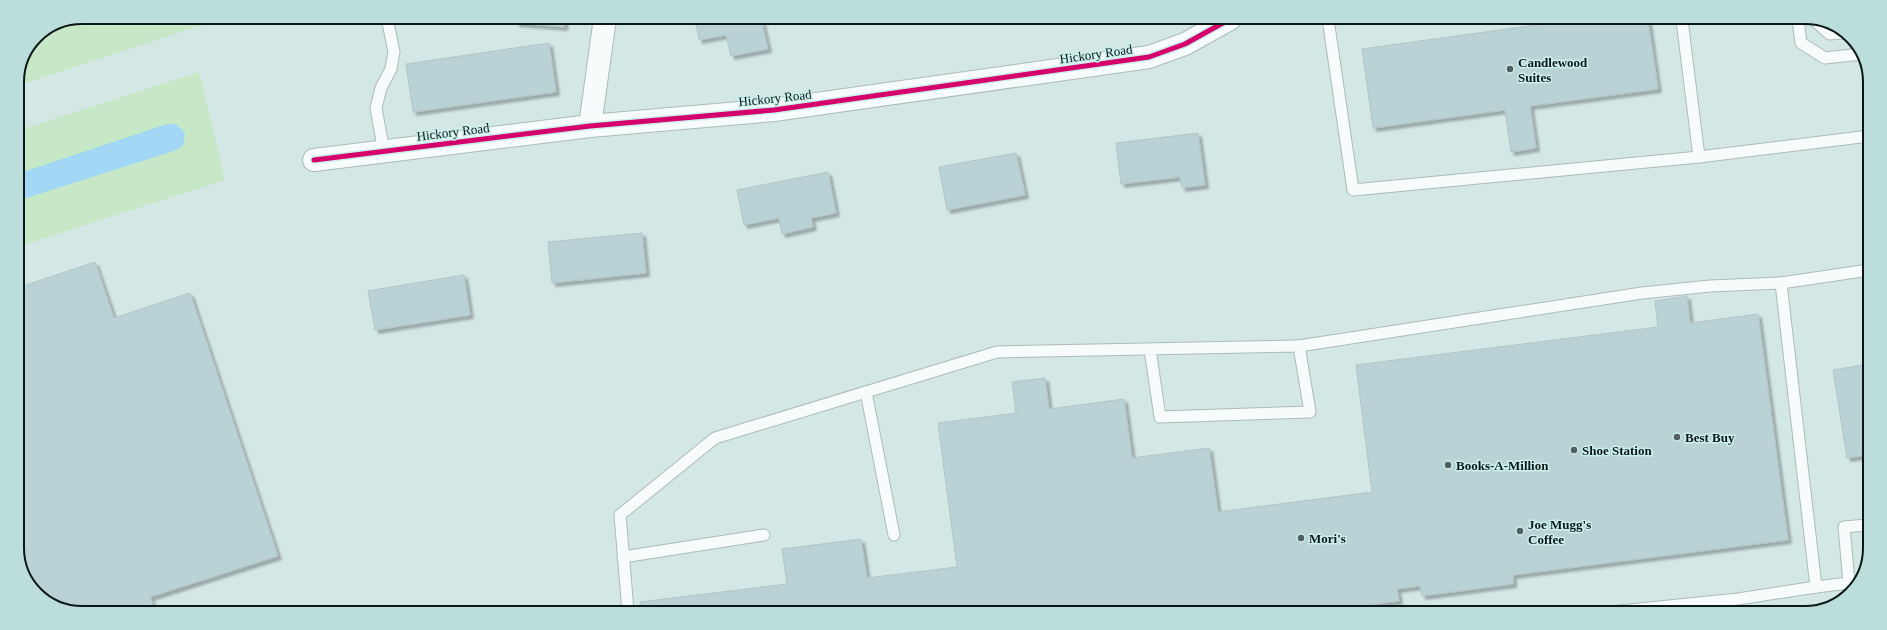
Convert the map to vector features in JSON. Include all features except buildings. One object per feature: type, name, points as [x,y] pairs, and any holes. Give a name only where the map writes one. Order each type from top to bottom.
[{"type":"street","points":[[590,126],[604,24]]},
{"type":"street","name":"Hickory Road","points":[[314,160],[590,126],[774,110],[1149,57],[1184,44],[1221,24]]},
{"type":"lane","points":[[384,152],[376,108],[381,88],[391,69],[394,52],[388,24]]},
{"type":"lane","points":[[1329,24],[1353,190],[1699,157],[1863,137]]},
{"type":"lane","points":[[1682,24],[1699,157]]},
{"type":"lane","points":[[1799,24],[1801,43],[1825,58],[1856,55]]},
{"type":"lane","points":[[1821,26],[1830,34],[1836,33]]},
{"type":"lane","points":[[628,606],[620,515],[715,438],[997,352],[1299,346],[1642,293],[1710,286],[1781,283],[1863,271]]},
{"type":"lane","points":[[1781,283],[1816,587]]},
{"type":"lane","points":[[1150,349],[1160,417],[1310,412],[1299,346]]},
{"type":"lane","points":[[866,392],[894,534]]},
{"type":"lane","points":[[1853,580],[1844,527],[1863,525]]},
{"type":"lane","points":[[624,557],[764,535]]},
{"type":"lane","points":[[1669,606],[1738,599],[1852,582]]},
{"type":"green space","points":[[82,24],[205,24],[24,84],[28,60],[34,50],[41,41],[60,28]]},
{"type":"green space","points":[[199,72],[225,180],[24,245],[24,129]]},
{"type":"water","points":[[167,124],[176,124],[185,133],[183,145],[177,150],[24,199],[24,172]]},
{"type":"cycle path","points":[[314,160],[590,126],[774,110],[1149,57],[1185,44],[1221,24]]},
{"type":"place","name":"Candlewood Suites","points":[[1510,69]]},
{"type":"place","name":"Best Buy","points":[[1677,437]]},
{"type":"place","name":"Shoe Station","points":[[1574,450]]},
{"type":"place","name":"Books-A-Million","points":[[1448,465]]},
{"type":"place","name":"Joe Mugg's Coffee","points":[[1520,531]]},
{"type":"place","name":"Mori's","points":[[1301,538]]}]
